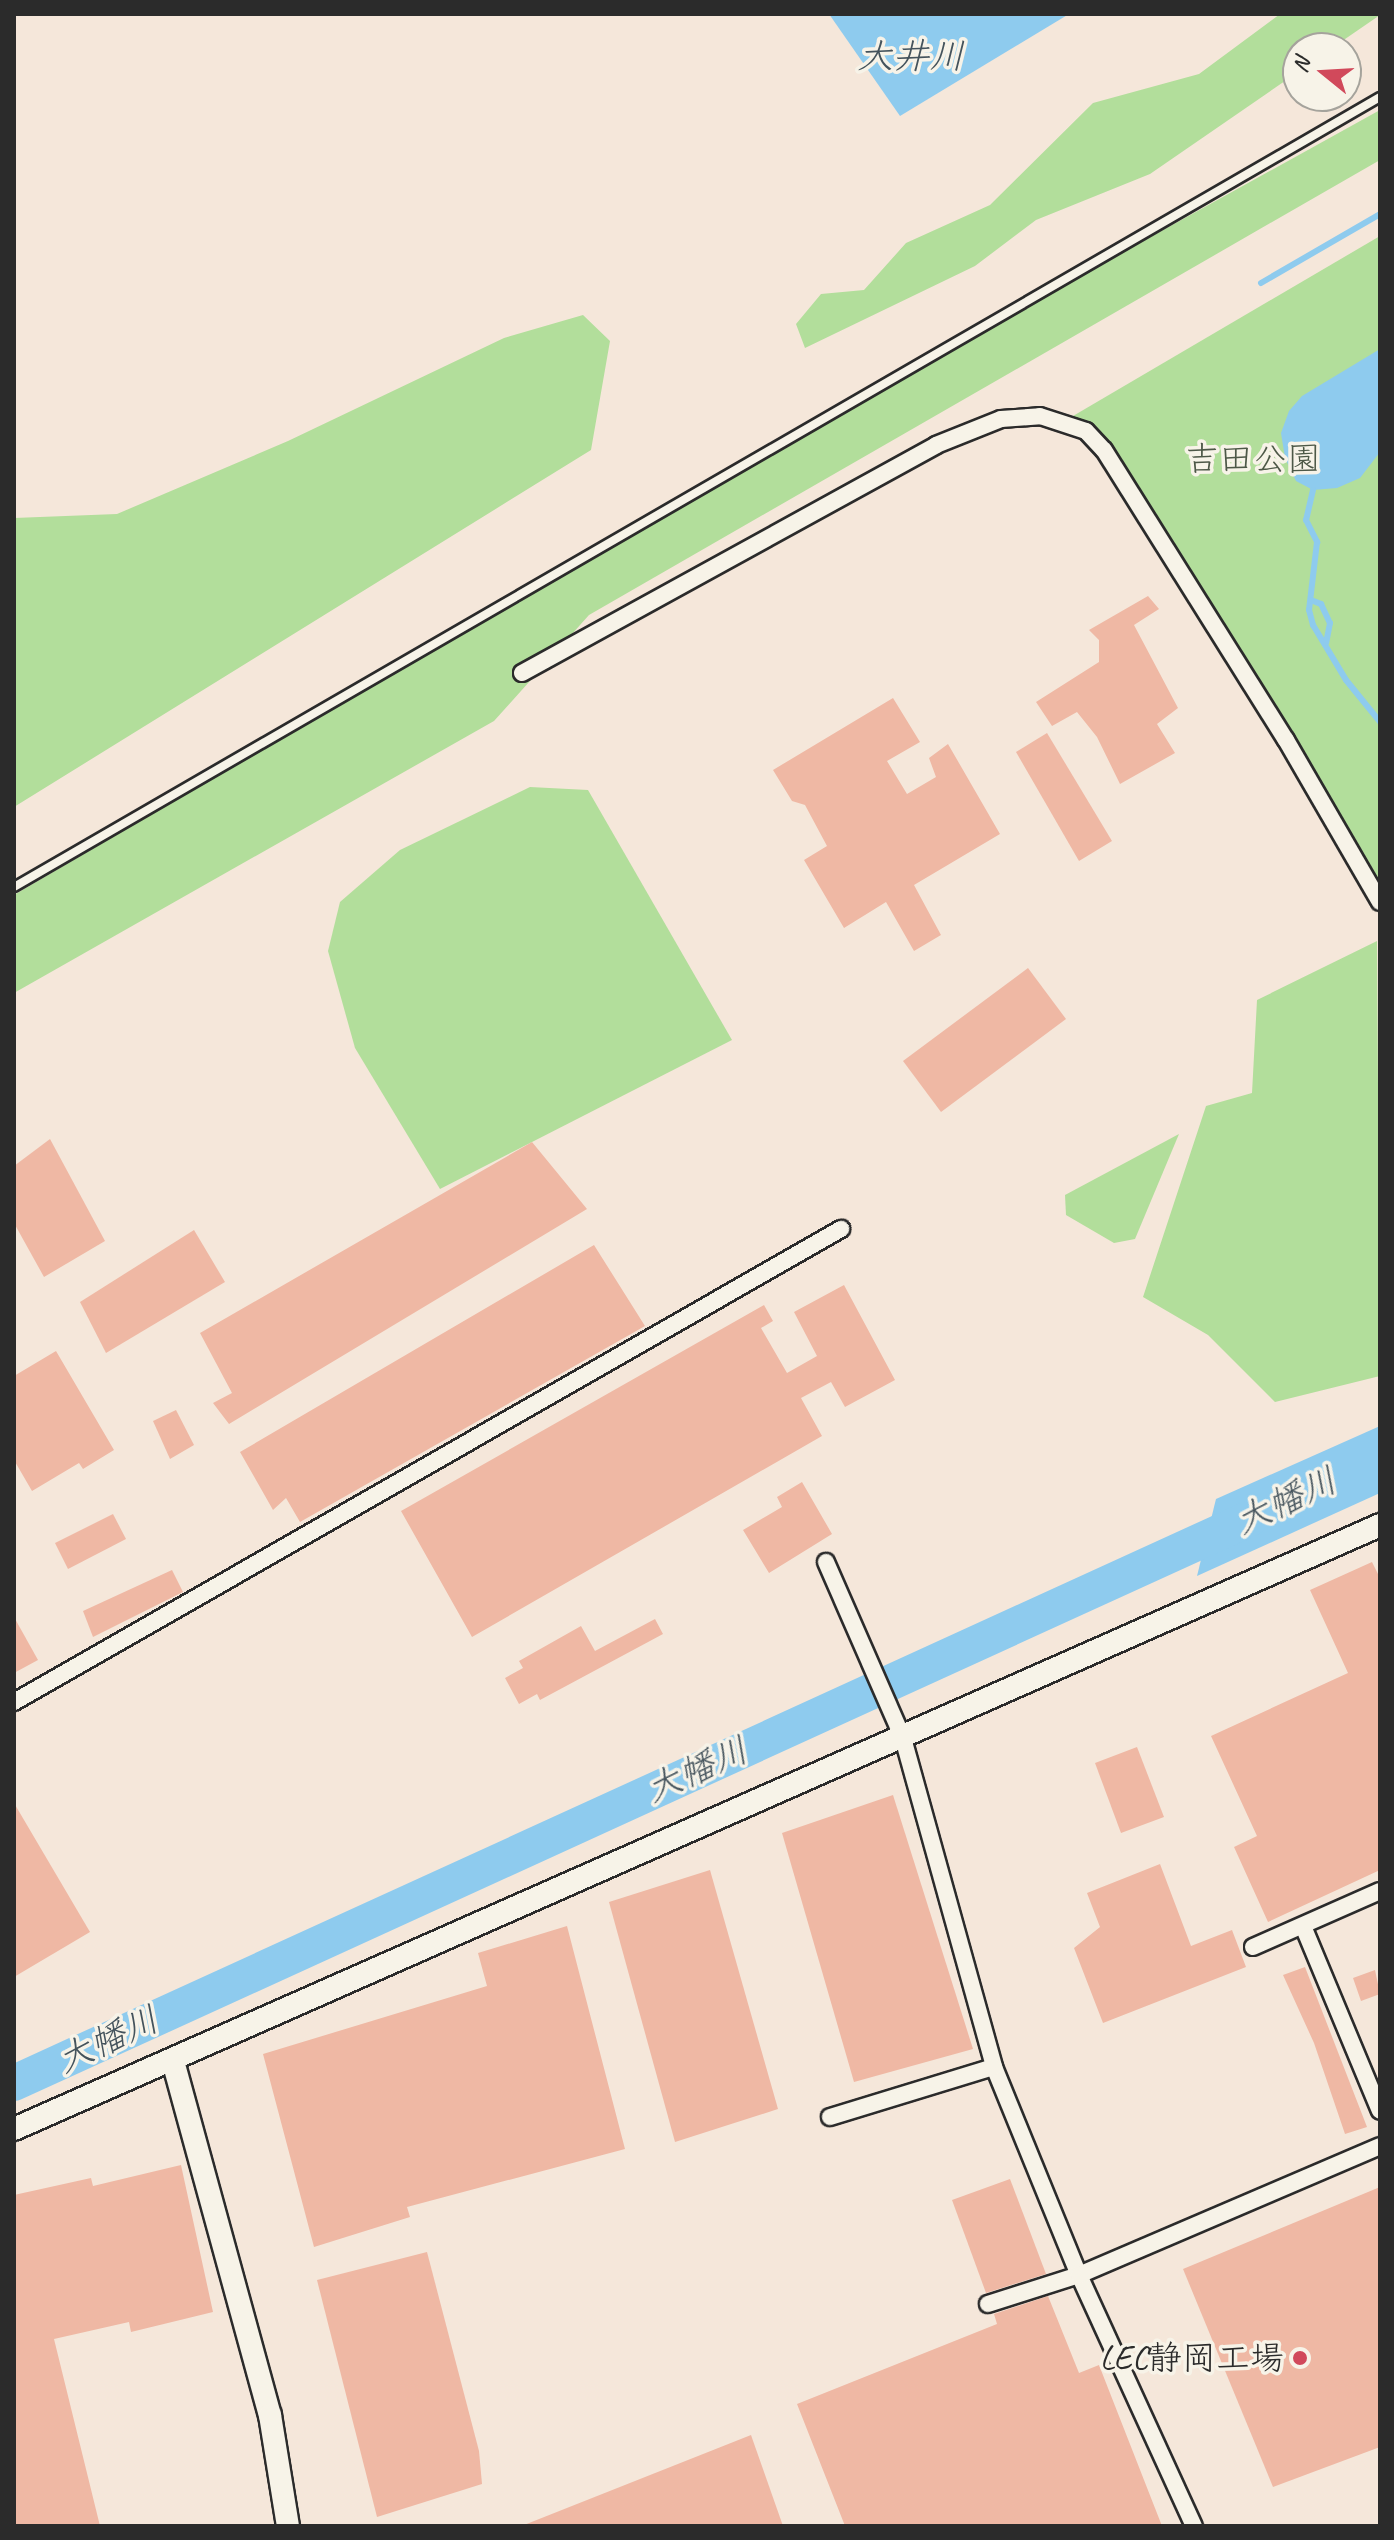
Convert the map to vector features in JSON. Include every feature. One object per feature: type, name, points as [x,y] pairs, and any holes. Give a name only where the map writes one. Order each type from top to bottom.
[{"type":"street","points":[[522,673],[936,445],[1001,419],[1040,416],[1086,431],[1104,450],[1286,740],[1380,902]]},
{"type":"street","points":[[14,1702],[841,1229]]},
{"type":"street","points":[[14,2129],[1380,1525]]},
{"type":"street","points":[[826,1562],[903,1738],[994,2067],[1079,2275],[1194,2526]]},
{"type":"street","points":[[1253,1947],[1380,1891]]},
{"type":"street","points":[[1303,1926],[1380,2111]]},
{"type":"street","points":[[173,2061],[270,2415],[288,2526]]},
{"type":"street","points":[[830,2117],[994,2067]]},
{"type":"street","points":[[988,2304],[1079,2275],[1380,2146]]},
{"type":"lane","points":[[14,887],[1380,97]]},
{"type":"green space","points":[[1280,14],[1380,15],[1355,32],[1282,32],[1282,83],[1150,174],[1036,220],[975,266],[805,348],[796,324],[821,294],[864,290],[906,243],[990,205],[1093,103],[1199,74]]},
{"type":"green space","points":[[1380,110],[1380,160],[589,615],[494,721],[14,993],[14,895],[856,400]]},
{"type":"green space","name":"吉田公園","points":[[1380,236],[1380,882],[1073,416]]},
{"type":"green space","points":[[583,315],[610,341],[591,450],[14,807],[14,518],[117,514],[288,441],[504,338]]},
{"type":"green space","points":[[530,787],[588,790],[732,1040],[440,1189],[355,1048],[328,951],[340,902],[400,850]]},
{"type":"green space","points":[[1377,941],[1380,1376],[1275,1402],[1208,1335],[1143,1297],[1206,1106],[1252,1093],[1257,1000]]},
{"type":"green space","points":[[1179,1134],[1135,1239],[1114,1243],[1066,1215],[1065,1195]]},
{"type":"water","name":"大井川","points":[[829,14],[1069,14],[900,116]]},
{"type":"water","points":[[1380,349],[1380,452],[1360,478],[1337,488],[1313,490],[1296,481],[1285,458],[1281,433],[1289,411],[1302,396]]},
{"type":"water","points":[[1380,1426],[1380,1493],[1197,1576],[1216,1499]]},
{"type":"building","points":[[1148,596],[1159,609],[1134,625],[1178,708],[1157,724],[1175,753],[1120,784],[1097,737],[1077,712],[1052,726],[1036,702],[1099,662],[1099,640],[1089,630]]},
{"type":"building","points":[[893,698],[920,742],[887,761],[907,794],[936,777],[929,758],[948,744],[1000,834],[914,885],[941,935],[914,951],[886,902],[844,928],[804,860],[827,846],[805,805],[792,801],[773,770]]},
{"type":"building","points":[[1047,733],[1112,841],[1079,861],[1016,752]]},
{"type":"building","points":[[1028,968],[1066,1019],[941,1112],[903,1061]]},
{"type":"building","points":[[50,1139],[105,1241],[44,1277],[14,1223],[14,1166]]},
{"type":"building","points":[[532,1142],[587,1209],[229,1424],[213,1403],[232,1393],[200,1333]]},
{"type":"building","points":[[194,1230],[225,1282],[106,1353],[80,1302]]},
{"type":"building","points":[[594,1245],[645,1326],[300,1522],[286,1498],[273,1510],[240,1452]]},
{"type":"building","points":[[844,1285],[895,1380],[845,1407],[831,1382],[801,1398],[822,1436],[472,1637],[401,1511],[764,1305],[773,1321],[761,1328],[787,1373],[817,1356],[794,1312]]},
{"type":"building","points":[[56,1351],[114,1450],[83,1469],[79,1463],[32,1491],[14,1460],[14,1376]]},
{"type":"building","points":[[176,1410],[194,1445],[170,1459],[153,1421]]},
{"type":"building","points":[[802,1482],[832,1534],[769,1573],[743,1530],[782,1507],[777,1497]]},
{"type":"building","points":[[113,1514],[126,1539],[68,1569],[55,1543]]},
{"type":"building","points":[[1372,1562],[1380,1578],[1380,1870],[1268,1922],[1234,1847],[1257,1836],[1211,1736],[1348,1673],[1310,1590]]},
{"type":"building","points":[[172,1570],[183,1592],[93,1637],[83,1611]]},
{"type":"building","points":[[14,1617],[38,1660],[14,1673]]},
{"type":"building","points":[[655,1619],[663,1634],[540,1700],[537,1694],[519,1704],[505,1678],[523,1668],[519,1661],[581,1626],[595,1651]]},
{"type":"building","points":[[1137,1747],[1164,1817],[1121,1833],[1095,1763]]},
{"type":"building","points":[[893,1795],[973,2049],[854,2082],[782,1833]]},
{"type":"building","points":[[14,1803],[90,1932],[14,1977]]},
{"type":"building","points":[[1160,1864],[1191,1946],[1232,1930],[1246,1967],[1103,2023],[1074,1948],[1100,1927],[1087,1893]]},
{"type":"building","points":[[710,1870],[778,2109],[675,2142],[609,1902]]},
{"type":"building","points":[[567,1926],[625,2149],[407,2207],[410,2217],[314,2247],[263,2054],[487,1986],[478,1953]]},
{"type":"building","points":[[1305,1967],[1367,2127],[1345,2134],[1314,2043],[1283,1975]]},
{"type":"building","points":[[1375,1970],[1380,1994],[1361,2001],[1353,1978]]},
{"type":"building","points":[[181,2165],[213,2312],[131,2332],[129,2322],[54,2339],[100,2526],[14,2526],[14,2195],[91,2178],[93,2186]]},
{"type":"building","points":[[1010,2179],[1046,2274],[986,2293],[952,2200]]},
{"type":"building","name":"LEC静岡工場","points":[[1380,2187],[1380,2447],[1273,2487],[1183,2269]]},
{"type":"building","points":[[427,2252],[479,2451],[482,2484],[377,2517],[317,2280]]},
{"type":"building","points":[[1048,2296],[1079,2373],[1099,2365],[1162,2526],[845,2526],[797,2404],[997,2324],[994,2314]]},
{"type":"building","points":[[751,2435],[783,2526],[524,2525]]},
{"type":"waterway","points":[[1261,283],[1380,214]]},
{"type":"waterway","points":[[1313,490],[1306,520],[1317,542],[1309,610],[1313,625],[1346,680],[1380,722]]},
{"type":"waterway","points":[[1311,600],[1321,604],[1330,623],[1326,643]]},
{"type":"waterway","name":"大幡川","points":[[14,2083],[1249,1519]]},
{"type":"place","name":"LEC静岡工場","points":[[1300,2358]]}]
